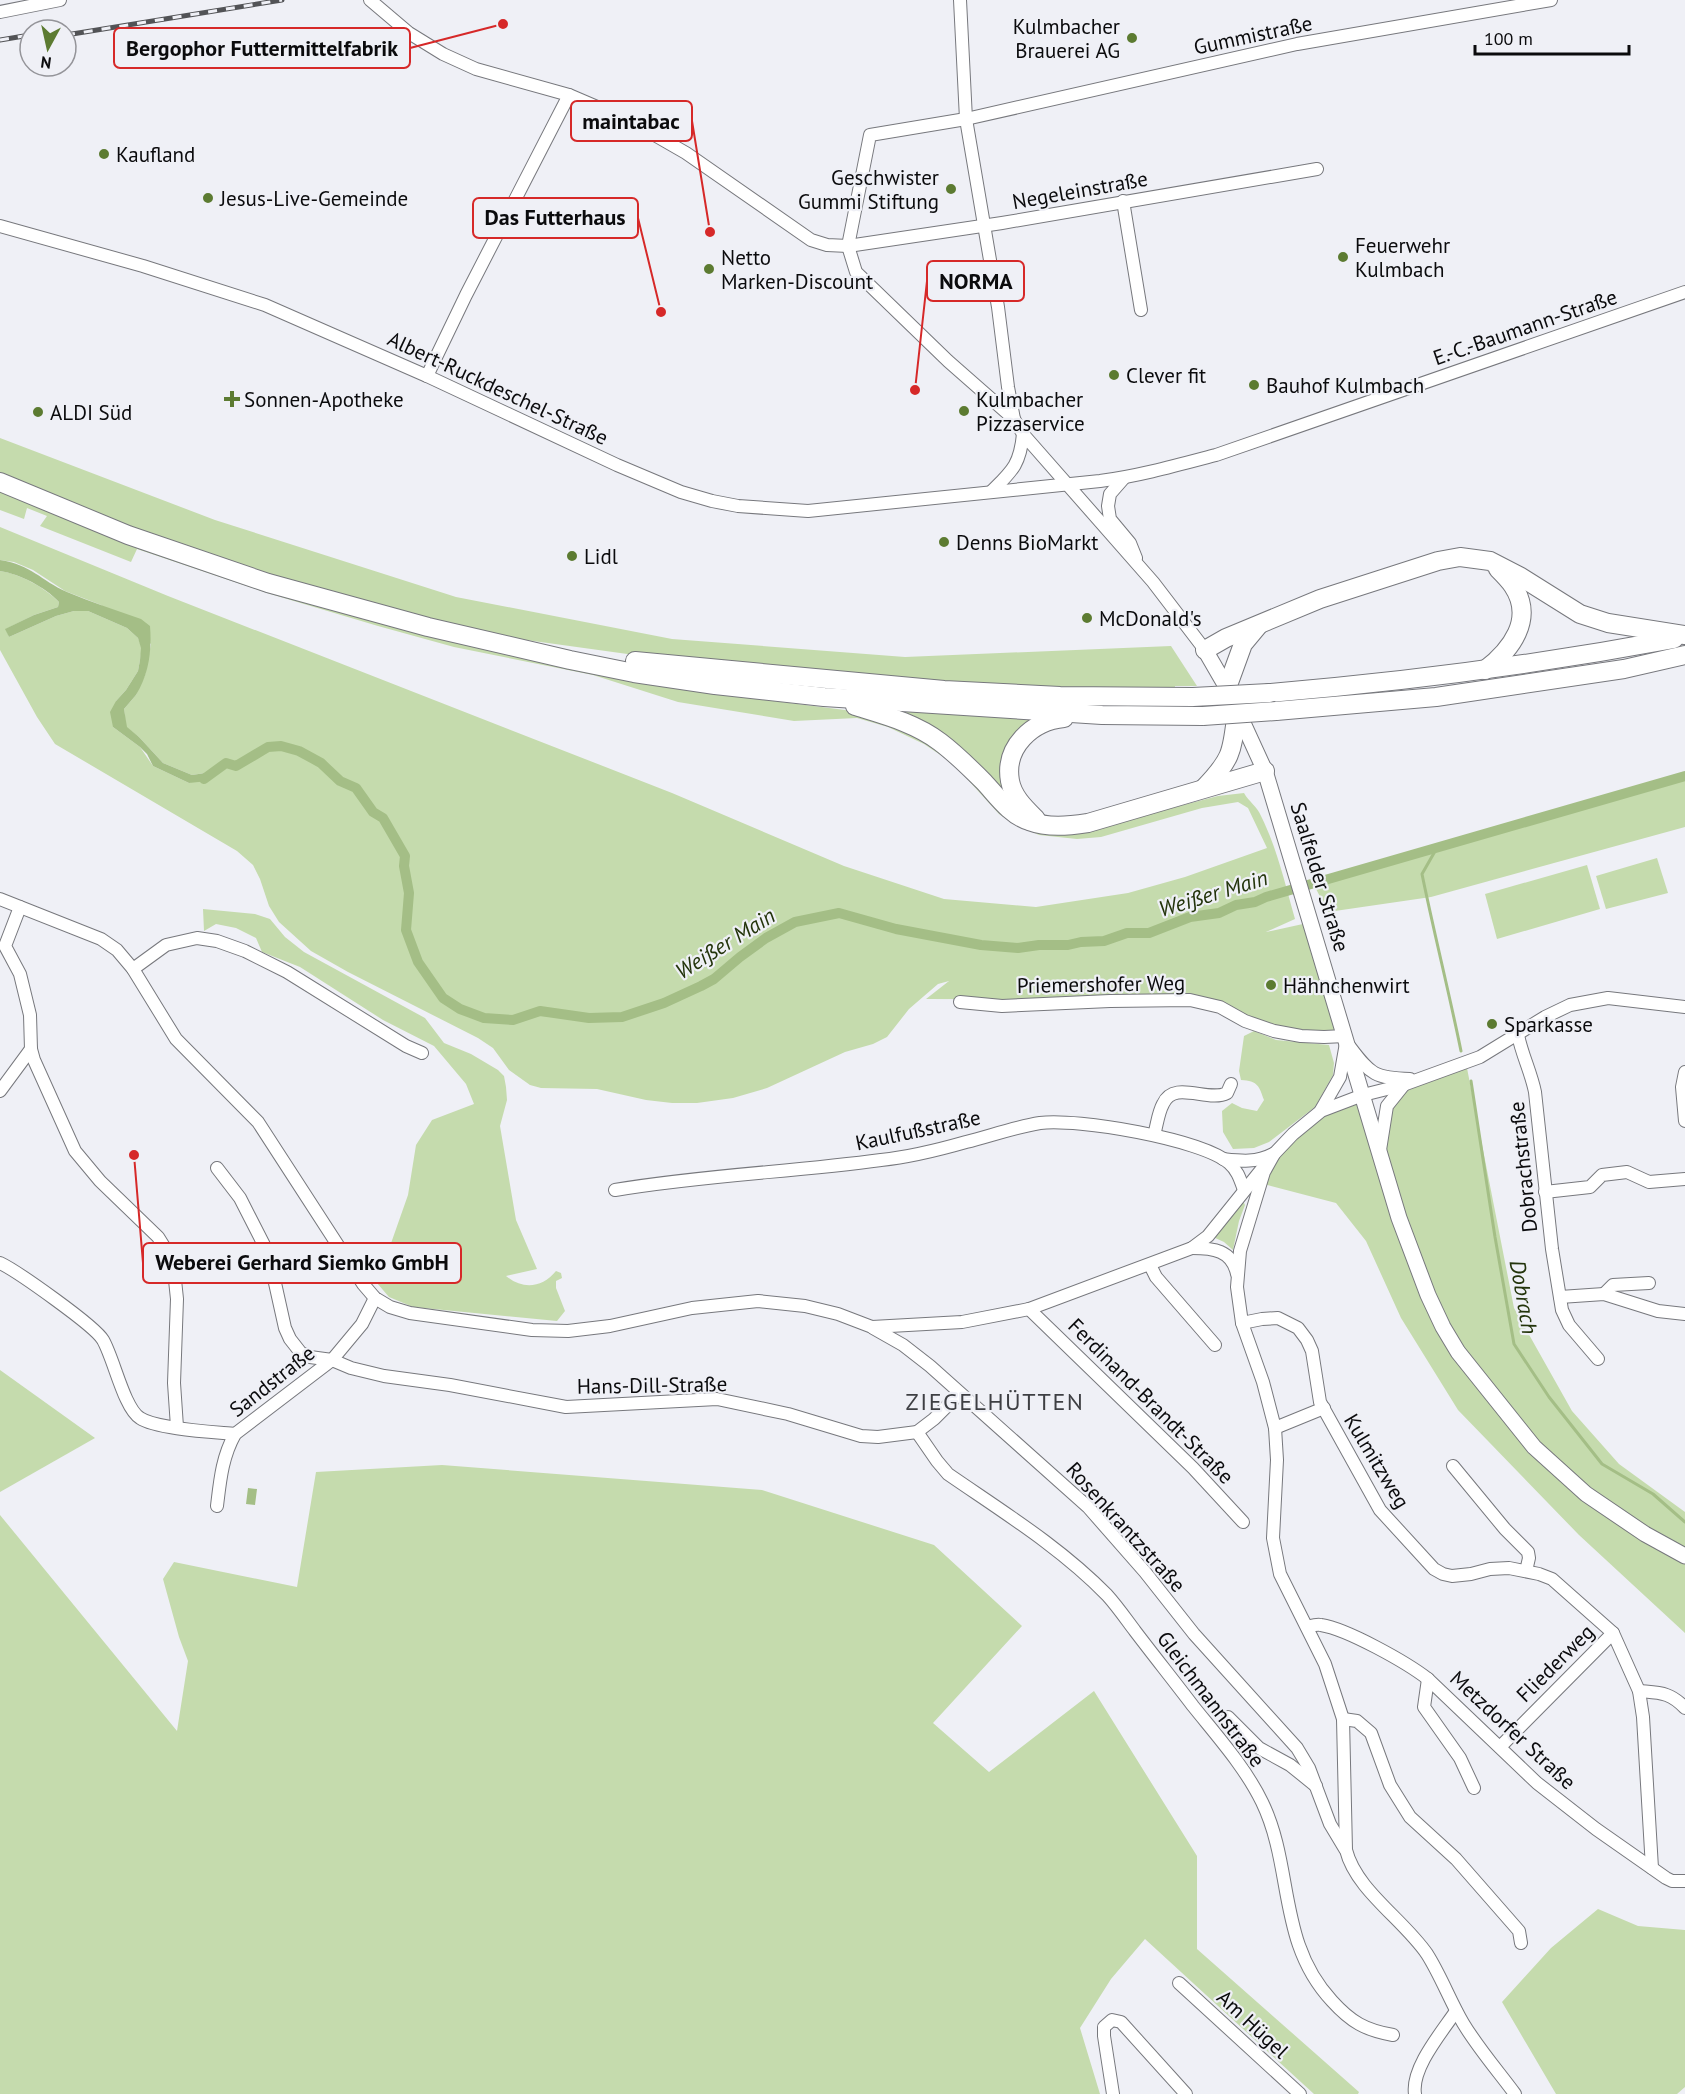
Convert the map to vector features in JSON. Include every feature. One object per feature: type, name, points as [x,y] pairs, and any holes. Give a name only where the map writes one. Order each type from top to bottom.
[{"type":"highway","points":[[0,482],[109,528],[258,580],[428,627],[634,673],[824,697],[1102,715],[1203,716],[1436,697],[1624,669],[1685,655]]},
{"type":"highway","points":[[1205,650],[1320,598],[1438,561],[1460,557],[1490,561],[1521,577],[1580,614],[1608,623],[1685,636]]},
{"type":"highway","points":[[1483,671],[1511,646],[1519,630],[1522,611],[1513,586],[1490,561]]},
{"type":"highway","points":[[1227,688],[1244,644],[1259,624]]},
{"type":"highway","points":[[509,645],[635,661],[944,690],[1060,696],[1193,697],[1269,693],[1483,671],[1685,636]]},
{"type":"highway","points":[[824,697],[895,719],[930,736],[965,764],[1012,812],[1027,821],[1042,824],[1069,826],[1088,823],[1265,771]]},
{"type":"highway","points":[[1203,789],[1221,771],[1232,751],[1237,709]]},
{"type":"highway","points":[[1042,824],[1023,806],[1014,793],[1010,781],[1013,752],[1020,741],[1037,725],[1057,719],[1102,715]]},
{"type":"main road","name":"Saalfelder Straße","points":[[1205,650],[1227,688],[1265,771],[1399,1218],[1428,1295],[1443,1327],[1458,1352],[1542,1455],[1586,1494],[1645,1534],[1685,1556]]},
{"type":"street","points":[[0,12],[60,0]]},
{"type":"street","name":"Negeleinstraße","points":[[370,0],[409,33],[454,59],[476,69],[569,95],[632,122],[686,153],[811,240],[827,245],[848,246],[985,226],[1317,169]]},
{"type":"street","points":[[960,0],[966,119],[1014,418]]},
{"type":"street","name":"Gummistraße","points":[[848,246],[870,135],[966,119],[1298,44],[1551,0]]},
{"type":"street","points":[[427,376],[569,95]]},
{"type":"street","points":[[1123,201],[1141,310]]},
{"type":"street","name":"Albert-Ruckdeschel-Straße","points":[[0,226],[143,266],[265,305],[427,376],[617,465],[681,492],[712,501],[738,506],[808,511],[1068,485]]},
{"type":"street","points":[[848,246],[856,272],[1014,418]]},
{"type":"street","name":"E.-C.-Baumann-Straße","points":[[1068,485],[1124,478],[1216,455],[1685,294]]},
{"type":"street","name":"Saalfelder Straße","points":[[1014,418],[1023,434],[1138,564],[1205,650]]},
{"type":"street","points":[[991,492],[1014,468],[1021,455],[1023,434]]},
{"type":"street","points":[[1124,478],[1110,494],[1108,506],[1110,519],[1130,543],[1138,564]]},
{"type":"street","points":[[0,899],[101,939],[117,950],[133,969],[176,1039],[258,1122],[363,1284],[375,1298],[390,1307],[410,1313],[532,1330],[568,1331],[610,1326],[692,1308],[758,1301],[805,1306],[838,1314],[872,1327],[962,1322],[1029,1309],[1192,1248],[1208,1236],[1250,1191],[1274,1154],[1293,1134],[1321,1111],[1363,1095],[1420,1080],[1480,1057],[1562,1009],[1588,1001],[1608,998],[1685,1007]]},
{"type":"street","points":[[21,907],[5,946],[20,974],[30,1015],[31,1049],[51,1100],[75,1151],[100,1181],[158,1237],[173,1262],[177,1299],[174,1383],[177,1427]]},
{"type":"street","points":[[133,969],[166,945],[180,940],[197,938],[217,941],[245,951],[287,972],[406,1046],[422,1053]]},
{"type":"street","name":"Priemershofer Weg","points":[[960,1002],[1002,1006],[1190,1000],[1220,1007],[1245,1021],[1274,1031],[1346,1040]]},
{"type":"street","name":"Dobrachstraße","points":[[1518,1035],[1535,1092],[1545,1192],[1560,1297],[1569,1325],[1598,1359]]},
{"type":"street","points":[[1346,1040],[1365,1066],[1377,1076],[1420,1080]]},
{"type":"street","points":[[1321,1111],[1340,1077],[1346,1040]]},
{"type":"street","points":[[0,1091],[31,1049]]},
{"type":"street","points":[[1685,1072],[1682,1087],[1685,1121]]},
{"type":"street","points":[[1154,1136],[1163,1101],[1174,1092],[1221,1096],[1227,1093],[1231,1084]]},
{"type":"street","points":[[1380,1150],[1387,1106],[1403,1085]]},
{"type":"street","name":"Kaulfußstraße","points":[[615,1190],[671,1180],[884,1160],[918,1154],[1023,1126],[1069,1123],[1181,1142],[1223,1160],[1238,1172],[1250,1191]]},
{"type":"street","name":"Kaulfußstraße","points":[[1223,1160],[1246,1162],[1274,1154]]},
{"type":"street","name":"Hans-Dill-Straße","points":[[217,1168],[240,1198],[265,1247],[285,1328],[290,1339],[301,1353],[310,1357],[332,1360],[351,1368],[384,1376],[450,1385],[548,1405],[590,1407],[717,1399],[788,1414],[861,1437],[878,1437],[917,1431],[934,1419],[959,1394]]},
{"type":"street","points":[[1545,1192],[1590,1186],[1602,1175],[1628,1172],[1649,1182],[1685,1179]]},
{"type":"street","points":[[1250,1191],[1240,1251],[1237,1287],[1242,1323],[1263,1382],[1275,1428],[1277,1461],[1273,1538],[1280,1574],[1325,1664],[1343,1719],[1346,1850]]},
{"type":"street","points":[[1192,1248],[1212,1248],[1226,1254],[1236,1268],[1237,1275]]},
{"type":"street","points":[[1,1262],[97,1330],[118,1373],[130,1409],[138,1418],[161,1426],[235,1434]]},
{"type":"street","points":[[1150,1265],[1156,1276],[1215,1345]]},
{"type":"street","points":[[1604,1294],[1613,1285],[1649,1283]]},
{"type":"street","points":[[1560,1297],[1604,1294],[1658,1311],[1685,1314]]},
{"type":"street","name":"Sandstraße","points":[[218,1506],[220,1476],[227,1448],[235,1434],[332,1360],[362,1324],[375,1298]]},
{"type":"street","name":"Ferdinand-Brandt-Straße","points":[[1029,1309],[1194,1468],[1243,1522]]},
{"type":"street","name":"Kulmitzweg","points":[[1242,1323],[1278,1318],[1298,1328],[1312,1351],[1316,1386],[1324,1408],[1380,1510],[1434,1569],[1452,1576],[1509,1568],[1552,1579],[1613,1633],[1639,1691],[1643,1717],[1652,1868]]},
{"type":"street","name":"Rosenkrantzstraße","points":[[872,1327],[903,1345],[1059,1480],[1088,1508],[1145,1572],[1194,1634],[1297,1748],[1304,1757],[1330,1824],[1346,1850],[1354,1870],[1368,1890],[1402,1923],[1426,1953],[1465,2026],[1515,2094]]},
{"type":"street","points":[[1275,1428],[1324,1408]]},
{"type":"street","name":"Gleichmannstraße","points":[[917,1431],[948,1474],[1041,1537],[1107,1595],[1251,1782],[1262,1802],[1279,1855],[1294,1934],[1304,1961],[1318,1986],[1346,2016],[1374,2032],[1393,2035]]},
{"type":"street","points":[[1453,1466],[1505,1529],[1528,1552],[1530,1558],[1526,1571]]},
{"type":"street","name":"Metzdorfer Straße","points":[[1307,1627],[1319,1624],[1348,1634],[1411,1666],[1428,1679],[1546,1789],[1596,1829],[1672,1881],[1685,1881]]},
{"type":"street","name":"Fliederweg","points":[[1500,1747],[1613,1633]]},
{"type":"street","points":[[1428,1679],[1424,1707],[1460,1758],[1474,1788]]},
{"type":"street","points":[[1639,1691],[1666,1694],[1676,1698],[1685,1708]]},
{"type":"street","points":[[1228,1717],[1259,1748],[1290,1766],[1317,1786]]},
{"type":"street","points":[[1343,1719],[1357,1721],[1371,1733],[1390,1785],[1410,1817],[1456,1859],[1519,1931],[1521,1943]]},
{"type":"street","name":"Am Hügel","points":[[1179,1983],[1300,2094]]},
{"type":"street","points":[[1415,2094],[1414,2088],[1421,2065],[1456,2011]]},
{"type":"street","points":[[1113,2094],[1104,2037],[1104,2027],[1112,2020],[1120,2022],[1186,2094]]},
{"type":"shaded area","points":[[0,438],[215,520],[456,597],[672,639],[905,657],[1171,646],[1197,686],[1175,686],[1175,690],[986,686],[678,661],[498,636],[428,620],[256,572],[105,519],[0,475]]},
{"type":"shaded area","points":[[0,489],[180,560],[704,692],[845,710],[874,717],[918,734],[1023,825],[1160,811],[1218,796],[1244,793],[1257,809],[1267,828],[1295,919],[1266,932],[1312,922],[1345,1036],[1305,1037],[1190,1000],[926,999],[949,981],[938,984],[909,1009],[887,1037],[873,1044],[845,1052],[767,1088],[733,1098],[697,1103],[672,1103],[646,1100],[597,1089],[541,1088],[530,1085],[509,1070],[493,1048],[478,1038],[311,951],[279,922],[269,906],[253,865],[237,851],[55,744],[37,717],[0,650],[0,571],[32,582],[59,602],[58,607],[34,615],[6,629],[9,637],[56,616],[74,611],[88,611],[127,628],[138,638],[142,648],[138,671],[116,701],[113,727],[140,747],[153,766],[189,783],[217,771],[192,775],[163,763],[139,737],[126,727],[124,709],[136,695],[145,675],[151,644],[101,605],[65,591],[33,570],[14,562],[0,560],[0,527],[168,596],[672,793],[844,866],[944,899],[1036,907],[1128,893],[1185,877],[1267,848],[1248,808],[1238,802],[1202,808],[1101,837],[1077,839],[1039,835],[1014,824],[999,814],[959,770],[942,756],[924,744],[888,727],[857,718],[794,721],[678,702],[593,675],[454,647],[378,626],[267,593],[137,549],[131,562],[40,526],[47,516],[27,508],[24,519],[0,510]]},
{"type":"shaded area","points":[[0,560],[20,565],[67,592],[141,619],[150,626],[150,653],[147,670],[136,695],[124,709],[127,727],[163,763],[192,775],[218,771],[208,781],[189,783],[153,766],[147,754],[140,747],[113,727],[110,712],[138,671],[141,648],[138,638],[127,628],[88,611],[74,611],[56,616],[9,637],[5,629],[34,615],[58,607],[59,602],[32,582],[0,571]]},
{"type":"shaded area","points":[[883,710],[1038,714],[1022,730],[1013,800]]},
{"type":"shaded area","points":[[1685,777],[1685,827],[1431,897],[1328,912],[1314,885]]},
{"type":"shaded area","points":[[1657,858],[1668,893],[1606,909],[1596,876]]},
{"type":"shaded area","points":[[1587,865],[1600,909],[1497,939],[1485,894]]},
{"type":"shaded area","points":[[203,909],[255,914],[270,919],[285,937],[304,952],[425,1018],[444,1043],[471,1054],[504,1076],[507,1100],[500,1126],[516,1220],[537,1269],[506,1276],[519,1284],[532,1285],[545,1281],[556,1271],[561,1273],[562,1278],[556,1281],[556,1288],[565,1311],[557,1321],[413,1307],[389,1297],[377,1283],[408,1195],[416,1145],[432,1120],[474,1104],[466,1084],[434,1046],[383,1020],[300,967],[262,952],[256,938],[236,928],[216,924],[204,931]]},
{"type":"shaded area","points":[[1254,1031],[1276,1040],[1329,1045],[1334,1063],[1333,1075],[1315,1107],[1269,1142],[1254,1148],[1233,1149],[1223,1132],[1222,1111],[1232,1103],[1257,1111],[1264,1100],[1257,1085],[1241,1080],[1239,1071],[1244,1036]]},
{"type":"shaded area","points":[[1466,1063],[1514,1308],[1572,1411],[1619,1464],[1685,1512],[1685,1633],[1579,1535],[1458,1410],[1401,1318],[1366,1241],[1336,1203],[1260,1183],[1274,1154],[1321,1111],[1363,1095],[1380,1144],[1387,1106],[1420,1080]]},
{"type":"shaded area","points":[[1243,1201],[1245,1205],[1233,1250],[1224,1242],[1213,1237]]},
{"type":"shaded area","points":[[0,1370],[95,1438],[0,1492]]},
{"type":"shaded area","points":[[442,1465],[762,1490],[934,1545],[1022,1626],[933,1723],[989,1772],[1094,1691],[1197,1856],[1197,1949],[1359,2092],[1358,2094],[1314,2094],[1145,1939],[1111,1979],[1080,2028],[1100,2094],[0,2094],[0,1515],[177,1731],[188,1661],[163,1579],[174,1562],[297,1587],[316,1472]]},
{"type":"shaded area","points":[[248,1488],[257,1489],[255,1505],[246,1504]]},
{"type":"shaded area","points":[[1598,1909],[1638,1926],[1685,1930],[1685,2087],[1677,2094],[1556,2094],[1502,2002],[1551,1948]]},
{"type":"waterway","name":"Weißer Main","points":[[204,779],[226,763],[236,766],[268,747],[281,746],[299,751],[321,763],[340,781],[356,788],[373,812],[383,818],[405,856],[404,866],[409,893],[406,930],[418,962],[443,998],[460,1009],[484,1018],[513,1020],[540,1011],[589,1018],[622,1017],[664,1003],[714,979],[766,938],[795,922],[839,913],[896,929],[981,945],[1018,948],[1104,941],[1127,933],[1149,933],[1190,917],[1219,913],[1236,905],[1255,902],[1685,776]]},
{"type":"waterway","name":"Dobrach","points":[[1438,846],[1422,874],[1461,1051]]},
{"type":"waterway","name":"Dobrach","points":[[1471,1081],[1514,1344],[1549,1397],[1602,1464],[1653,1494],[1685,1522]]},
{"type":"railway","points":[[78,33],[282,0]]},
{"type":"railway","points":[[0,40],[18,37]]},
{"type":"place","name":"Bergophor Futtermittelfabrik","points":[[503,24]]},
{"type":"place","name":"Kulmbacher Brauerei AG","points":[[1132,38]]},
{"type":"place","name":"Kaufland","points":[[104,154]]},
{"type":"place","name":"Geschwister Gummi Stiftung","points":[[951,189]]},
{"type":"place","name":"Jesus-Live-Gemeinde","points":[[208,198]]},
{"type":"place","name":"maintabac","points":[[710,232]]},
{"type":"place","name":"Feuerwehr Kulmbach","points":[[1343,257]]},
{"type":"place","name":"Netto Marken-Discount","points":[[709,269]]},
{"type":"place","name":"Das Futterhaus","points":[[661,312]]},
{"type":"place","name":"Clever fit","points":[[1114,375]]},
{"type":"place","name":"Bauhof Kulmbach","points":[[1254,385]]},
{"type":"place","name":"NORMA","points":[[915,390]]},
{"type":"place","name":"Sonnen-Apotheke","points":[[232,399]]},
{"type":"place","name":"Kulmbacher Pizzaservice","points":[[964,411]]},
{"type":"place","name":"ALDI Süd","points":[[38,412]]},
{"type":"place","name":"Denns BioMarkt","points":[[944,542]]},
{"type":"place","name":"Lidl","points":[[572,556]]},
{"type":"place","name":"McDonald's","points":[[1087,618]]},
{"type":"place","name":"Hähnchenwirt","points":[[1271,985]]},
{"type":"place","name":"Sparkasse","points":[[1492,1024]]},
{"type":"place","name":"Weberei Gerhard Siemko GmbH","points":[[134,1155]]},
{"type":"district","name":"ZIEGELHÜTTEN","points":[[995,1401]]}]
